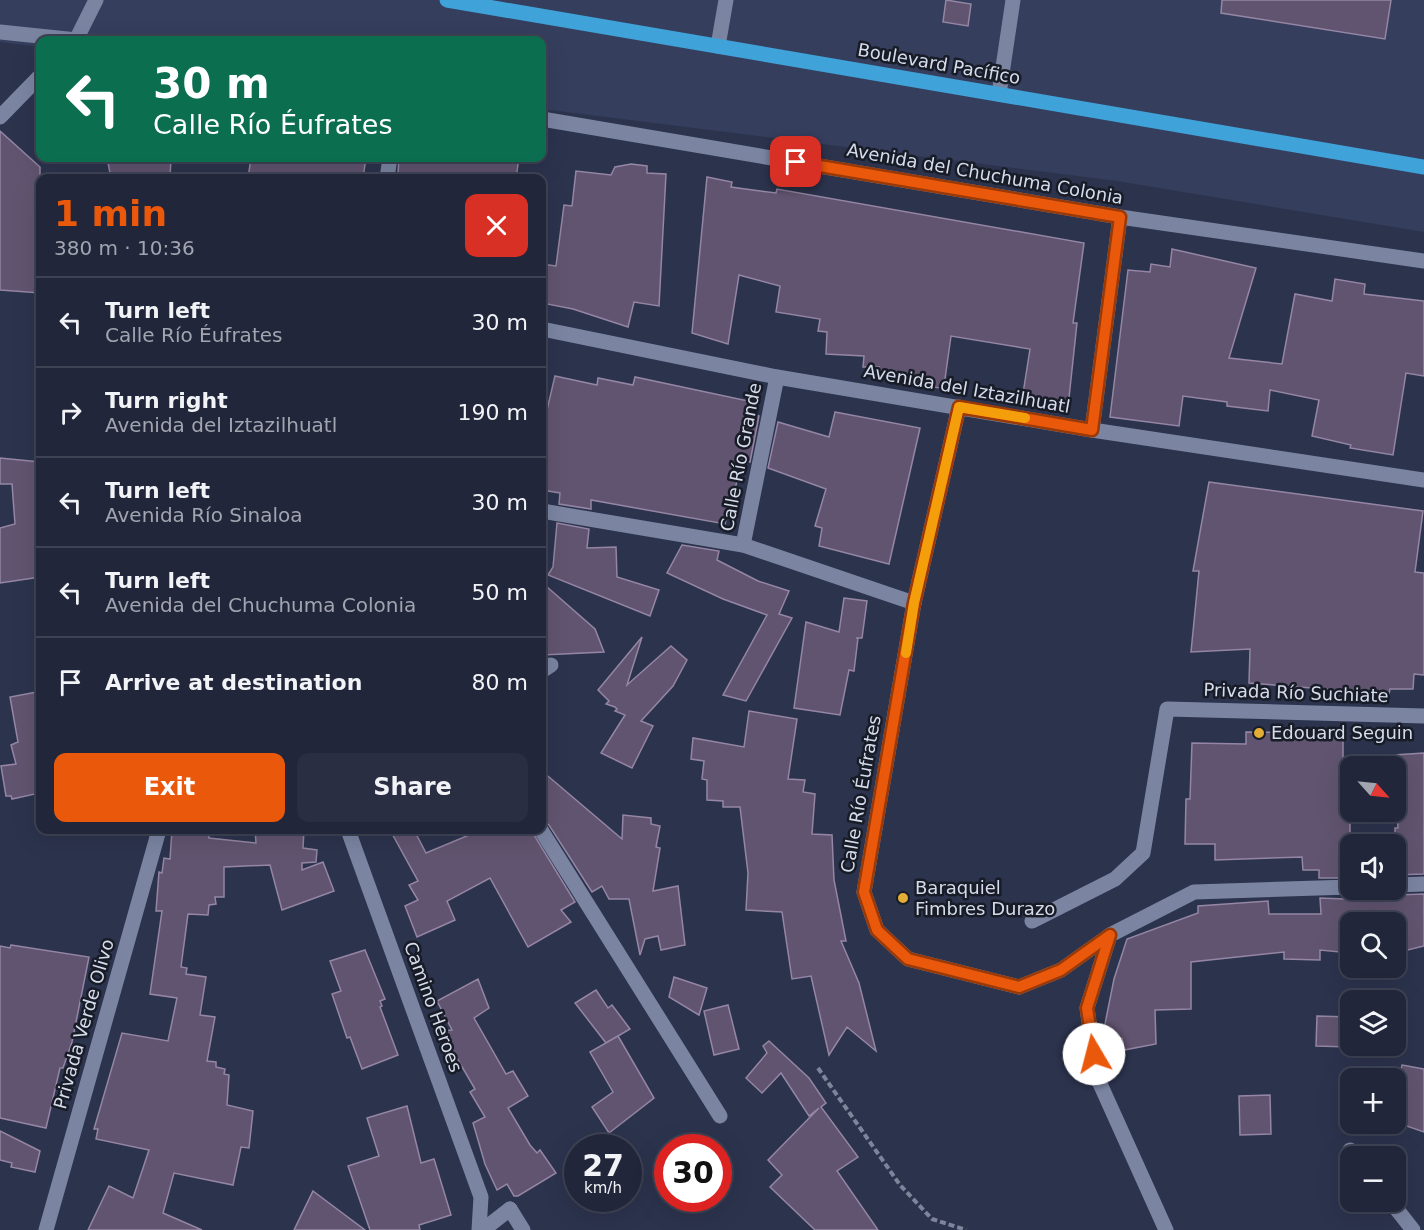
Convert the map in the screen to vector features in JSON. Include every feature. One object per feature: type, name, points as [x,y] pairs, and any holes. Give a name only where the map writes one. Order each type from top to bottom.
[{"type":"main road","name":"Boulevard Pacífico","points":[[447,0],[1424,167]]},
{"type":"street","points":[[79,36],[96,0]]},
{"type":"street","points":[[718,46],[726,0]]},
{"type":"street","points":[[999,94],[1013,0]]},
{"type":"street","points":[[0,32],[38,36]]},
{"type":"street","points":[[0,117],[36,80]]},
{"type":"street","name":"Avenida del Chuchuma Colonia","points":[[546,120],[1120,217],[1424,261]]},
{"type":"street","points":[[1092,430],[1120,217]]},
{"type":"street","name":"Avenida del Iztazilhuatl","points":[[546,330],[777,377],[1092,430],[1424,480]]},
{"type":"street","name":"Calle Río Grande","points":[[777,377],[743,545],[914,603]]},
{"type":"street","name":"Calle Río Éufrates","points":[[959,407],[914,603],[864,892],[877,930],[908,959],[1019,987],[1061,970],[1110,935],[1194,892],[1340,887]]},
{"type":"street","points":[[546,512],[743,545]]},
{"type":"street","name":"Privada Río Suchiate","points":[[1032,921],[1115,879],[1143,853],[1167,709],[1424,716]]},
{"type":"street","name":"Privada Verde Olivo","points":[[46,1230],[158,834]]},
{"type":"street","name":"Camino Heroes","points":[[349,834],[481,1197],[481,1230]]},
{"type":"street","points":[[544,834],[720,1116]]},
{"type":"street","points":[[1406,885],[1424,884]]},
{"type":"street","points":[[1110,935],[1087,1008],[1097,1077],[1166,1230]]},
{"type":"street","points":[[481,1197],[510,1209],[522,1230]]},
{"type":"street","points":[[481,1230],[510,1209]]},
{"type":"street","points":[[1398,1212],[1413,1230]]},
{"type":"path","points":[[818,1068],[900,1185],[932,1219],[966,1230]]},
{"type":"shaded area","points":[[0,0],[1424,0],[1424,232],[1117,181],[546,110],[546,36],[36,36],[36,46],[0,42]]},
{"type":"building","points":[[946,0],[971,4],[968,26],[943,22]]},
{"type":"building","points":[[1222,0],[1391,0],[1385,39],[1221,13]]},
{"type":"building","points":[[0,131],[40,167],[40,174],[36,174],[36,293],[0,290]]},
{"type":"building","points":[[108,162],[171,162],[170,174],[110,174]]},
{"type":"building","points":[[250,162],[365,162],[364,174],[249,174]]},
{"type":"building","points":[[399,162],[518,162],[517,174],[398,173]]},
{"type":"building","points":[[631,164],[647,166],[647,173],[666,174],[659,306],[634,302],[628,327],[573,309],[546,304],[546,265],[556,266],[564,205],[572,206],[576,171],[611,175],[615,167]]},
{"type":"building","points":[[707,177],[732,182],[731,187],[776,193],[777,189],[1084,243],[1073,323],[1077,323],[1068,407],[1022,400],[1030,349],[951,336],[944,386],[940,388],[886,380],[887,373],[878,372],[879,367],[863,367],[864,356],[826,354],[827,332],[818,331],[820,319],[776,312],[780,286],[739,275],[728,344],[692,333]]},
{"type":"building","points":[[1172,249],[1256,268],[1229,358],[1282,364],[1295,294],[1332,301],[1335,279],[1365,284],[1364,294],[1424,301],[1424,376],[1406,373],[1393,455],[1350,448],[1351,445],[1312,436],[1319,400],[1270,390],[1268,411],[1227,406],[1227,402],[1183,396],[1179,426],[1110,417],[1128,270],[1150,272],[1151,264],[1170,267]]},
{"type":"building","points":[[555,376],[597,385],[598,378],[633,385],[635,377],[753,402],[751,413],[759,416],[750,462],[743,460],[725,524],[591,500],[591,509],[559,504],[560,493],[546,491],[546,414]]},
{"type":"building","points":[[835,412],[920,428],[889,564],[819,546],[822,528],[815,526],[826,489],[768,468],[778,422],[829,437]]},
{"type":"building","points":[[0,458],[36,462],[36,578],[0,583],[0,528],[15,524],[12,484],[0,484]]},
{"type":"building","points":[[1209,482],[1423,511],[1415,572],[1424,573],[1424,675],[1414,674],[1413,689],[1390,689],[1389,694],[1249,683],[1250,649],[1191,652],[1199,571],[1193,571]]},
{"type":"building","points":[[557,523],[589,529],[587,548],[616,547],[617,577],[659,590],[650,616],[548,575],[553,567]]},
{"type":"building","points":[[682,545],[719,551],[717,560],[758,581],[789,591],[779,614],[792,618],[746,701],[723,695],[767,615],[723,599],[667,573]]},
{"type":"building","points":[[546,586],[595,629],[604,652],[546,655]]},
{"type":"building","points":[[844,598],[867,601],[862,638],[858,638],[854,671],[849,670],[840,715],[794,708],[806,622],[839,632]]},
{"type":"building","points":[[642,637],[627,685],[671,646],[687,660],[673,686],[641,721],[653,726],[632,768],[601,753],[625,715],[615,711],[617,709],[615,707],[606,704],[609,701],[598,690]]},
{"type":"building","points":[[36,692],[35,794],[12,799],[11,796],[6,796],[1,766],[16,764],[11,745],[18,742],[10,697]]},
{"type":"building","points":[[749,711],[797,719],[788,779],[805,780],[803,792],[815,794],[812,834],[832,835],[834,880],[846,941],[841,941],[859,983],[876,1051],[847,1027],[829,1055],[811,976],[792,979],[782,912],[746,910],[748,873],[740,807],[723,807],[723,801],[707,800],[707,780],[702,779],[704,761],[691,759],[693,738],[744,747]]},
{"type":"building","points":[[1246,732],[1343,733],[1343,756],[1340,756],[1340,822],[1350,822],[1350,834],[1340,834],[1340,878],[1319,878],[1319,870],[1303,870],[1302,857],[1215,860],[1215,844],[1185,844],[1186,799],[1190,799],[1192,743],[1246,744]]},
{"type":"building","points":[[1424,753],[1424,874],[1406,875],[1406,834],[1395,834],[1398,822],[1406,822],[1406,756],[1394,755]]},
{"type":"building","points":[[546,774],[622,839],[623,815],[651,818],[651,824],[660,826],[656,847],[660,848],[653,891],[678,886],[685,945],[661,950],[658,936],[645,939],[640,955],[629,899],[609,899],[602,886],[592,892],[546,823]]},
{"type":"building","points":[[172,834],[209,834],[209,838],[256,843],[255,834],[304,834],[303,848],[317,850],[316,862],[302,863],[302,870],[323,862],[334,891],[282,910],[270,865],[224,867],[224,897],[215,897],[216,904],[209,905],[208,915],[188,914],[181,967],[187,968],[186,974],[206,977],[200,1015],[215,1017],[207,1061],[216,1062],[216,1067],[225,1069],[224,1074],[229,1075],[227,1105],[253,1111],[249,1148],[241,1147],[233,1185],[174,1173],[163,1213],[202,1230],[88,1230],[109,1186],[133,1198],[149,1150],[96,1139],[98,1129],[94,1129],[122,1033],[168,1041],[177,998],[150,994],[162,911],[156,911],[159,872],[162,873],[164,858],[170,859]]},
{"type":"building","points":[[392,834],[416,834],[426,853],[471,834],[533,834],[575,902],[561,910],[571,922],[528,947],[490,878],[447,901],[455,920],[417,937],[405,906],[418,900],[409,885],[418,881]]},
{"type":"building","points":[[1424,894],[1424,946],[1406,950],[1406,912],[1340,912],[1340,952],[1320,950],[1320,960],[1284,959],[1284,952],[1191,962],[1191,1009],[1155,1010],[1156,1044],[1124,1050],[1122,1038],[1102,1039],[1114,979],[1127,939],[1198,913],[1198,906],[1268,901],[1269,914],[1321,914],[1320,898],[1395,901],[1406,900],[1406,895]]},
{"type":"building","points":[[11,945],[89,957],[72,1042],[63,1068],[60,1068],[46,1128],[0,1118],[0,946],[10,948]]},
{"type":"building","points":[[365,950],[385,999],[380,1001],[382,1006],[380,1007],[398,1055],[362,1069],[350,1037],[347,1038],[332,994],[341,991],[330,961]]},
{"type":"building","points":[[674,977],[707,988],[699,1015],[669,997]]},
{"type":"building","points":[[478,979],[489,1008],[474,1018],[506,1074],[513,1071],[528,1096],[508,1108],[530,1145],[537,1153],[540,1150],[556,1173],[518,1196],[514,1196],[507,1184],[497,1190],[485,1164],[473,1123],[485,1117],[470,1092],[475,1089],[441,1031],[452,1030],[437,1001]]},
{"type":"building","points":[[596,990],[608,1008],[612,1005],[630,1029],[606,1043],[575,1003]]},
{"type":"building","points":[[728,1005],[739,1049],[714,1055],[704,1011]]},
{"type":"building","points":[[1317,1016],[1340,1017],[1340,1047],[1316,1046]]},
{"type":"building","points":[[618,1036],[654,1098],[609,1133],[592,1107],[613,1092],[590,1052]]},
{"type":"building","points":[[769,1041],[809,1078],[826,1103],[821,1107],[858,1157],[837,1171],[878,1230],[815,1230],[770,1187],[782,1175],[768,1160],[819,1108],[809,1116],[781,1073],[762,1093],[746,1078],[767,1053],[763,1046]]},
{"type":"building","points":[[1402,1065],[1424,1069],[1424,1132],[1406,1126],[1406,1068],[1401,1068]]},
{"type":"building","points":[[1270,1095],[1271,1134],[1240,1135],[1239,1096]]},
{"type":"building","points":[[407,1106],[421,1163],[434,1159],[451,1215],[419,1225],[420,1230],[370,1230],[348,1166],[379,1156],[367,1118]]},
{"type":"building","points":[[0,1131],[40,1151],[35,1172],[11,1167],[12,1163],[0,1160]]},
{"type":"building","points":[[313,1191],[365,1230],[294,1230]]},
{"type":"slow traffic","points":[[906,653],[914,603],[959,407],[1025,418]]},
{"type":"place","name":"Edouard Seguin","points":[[1259,733]]},
{"type":"place","name":"Baraquiel Fimbres Durazo","points":[[903,898]]},
{"type":"route","points":[[796,162],[1120,217],[1092,430],[959,407],[914,603],[864,892],[877,930],[908,959],[1019,987],[1061,970],[1110,935],[1087,1008],[1094,1054]]}]
